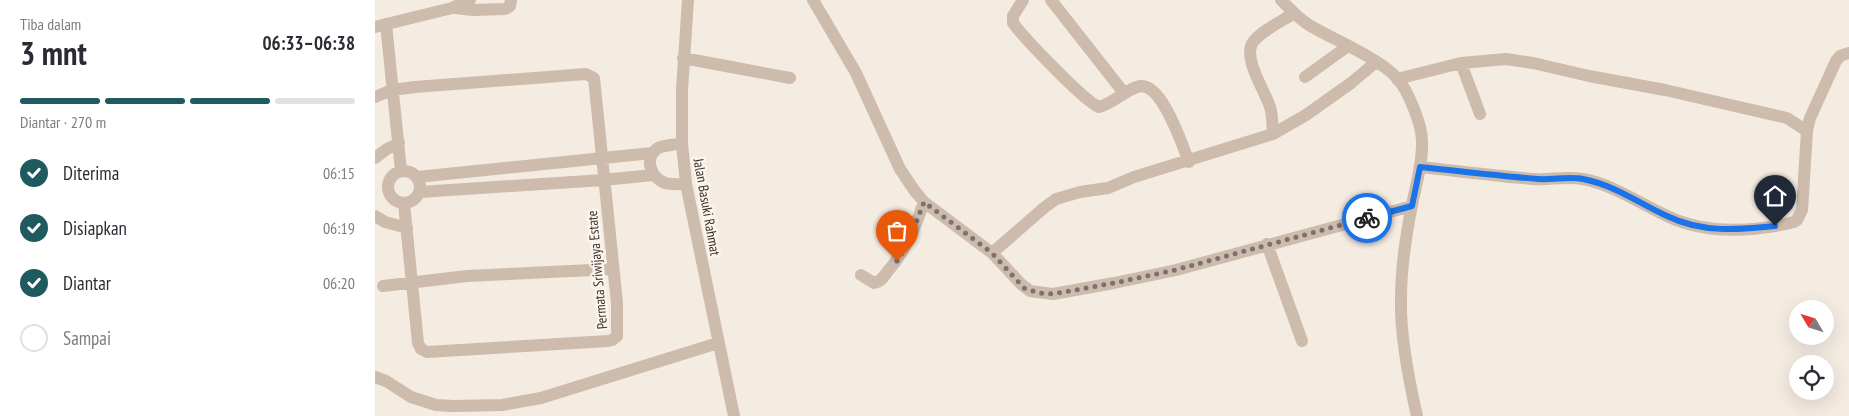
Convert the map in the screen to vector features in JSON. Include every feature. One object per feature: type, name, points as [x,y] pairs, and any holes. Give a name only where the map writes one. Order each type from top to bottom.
[{"type":"street","points":[[401,172],[392,90],[381,25],[452,8],[470,0]]},
{"type":"street","points":[[452,8],[473,10],[505,9],[510,6],[511,0]]},
{"type":"street","name":"Jalan Basuki Rahmat","points":[[688,0],[683,58],[682,144],[686,184],[717,343],[734,416]]},
{"type":"street","points":[[813,0],[855,73],[900,169],[909,184],[924,202],[992,253],[1027,290],[1053,294],[1175,270],[1412,206]]},
{"type":"street","points":[[1023,0],[1013,16],[1013,23],[1079,92],[1093,104],[1099,106],[1141,86],[1150,88],[1166,108],[1189,162]]},
{"type":"street","points":[[1051,0],[1124,93]]},
{"type":"street","points":[[1273,134],[1271,111],[1251,62],[1249,51],[1253,42],[1288,4],[1309,25],[1376,62],[1397,78],[1407,96],[1421,133],[1422,141],[1420,167],[1404,261],[1401,307],[1411,390],[1417,416]]},
{"type":"street","points":[[1305,77],[1348,46]]},
{"type":"street","points":[[1420,167],[1519,178],[1581,179],[1616,190],[1667,216],[1688,224],[1721,230],[1748,229],[1790,223],[1797,220],[1802,210],[1807,131],[1811,118],[1836,62],[1840,56],[1849,53]]},
{"type":"street","points":[[683,58],[790,78]]},
{"type":"street","points":[[1397,78],[1461,63],[1505,59],[1533,62],[1589,76],[1665,90],[1787,118],[1807,131]]},
{"type":"street","points":[[992,253],[1056,199],[1080,192],[1108,188],[1273,134],[1306,116],[1376,62]]},
{"type":"street","points":[[1461,63],[1480,114]]},
{"type":"street","name":"Permata Sriwijaya Estate","points":[[375,97],[392,90],[589,74],[594,78],[617,303],[618,333],[615,339],[608,341],[427,352],[421,349],[418,343],[404,204]]},
{"type":"street","points":[[375,158],[399,143]]},
{"type":"street","points":[[417,177],[652,153],[663,146],[682,144]]},
{"type":"street","points":[[652,153],[650,165],[653,175]]},
{"type":"street","points":[[401,172],[410,172],[417,177],[420,192],[414,200],[404,204],[392,199],[388,186],[394,174],[401,172]]},
{"type":"street","points":[[420,192],[653,175],[667,184],[686,184]]},
{"type":"street","points":[[861,275],[874,283],[880,281],[897,261],[909,241],[924,202]]},
{"type":"street","points":[[375,216],[385,222],[407,228]]},
{"type":"street","points":[[1267,244],[1302,341]]},
{"type":"street","points":[[383,286],[467,276],[613,269]]},
{"type":"street","points":[[375,377],[386,381],[411,397],[436,405],[501,405],[541,398],[717,343]]},
{"type":"way so far","points":[[897,261],[909,241],[924,202],[992,253],[1024,288],[1034,292],[1053,294],[1175,270],[1367,218]]},
{"type":"route","points":[[1367,218],[1412,206],[1420,167],[1511,177],[1588,180],[1616,190],[1667,216],[1688,224],[1721,230],[1775,226]]}]
